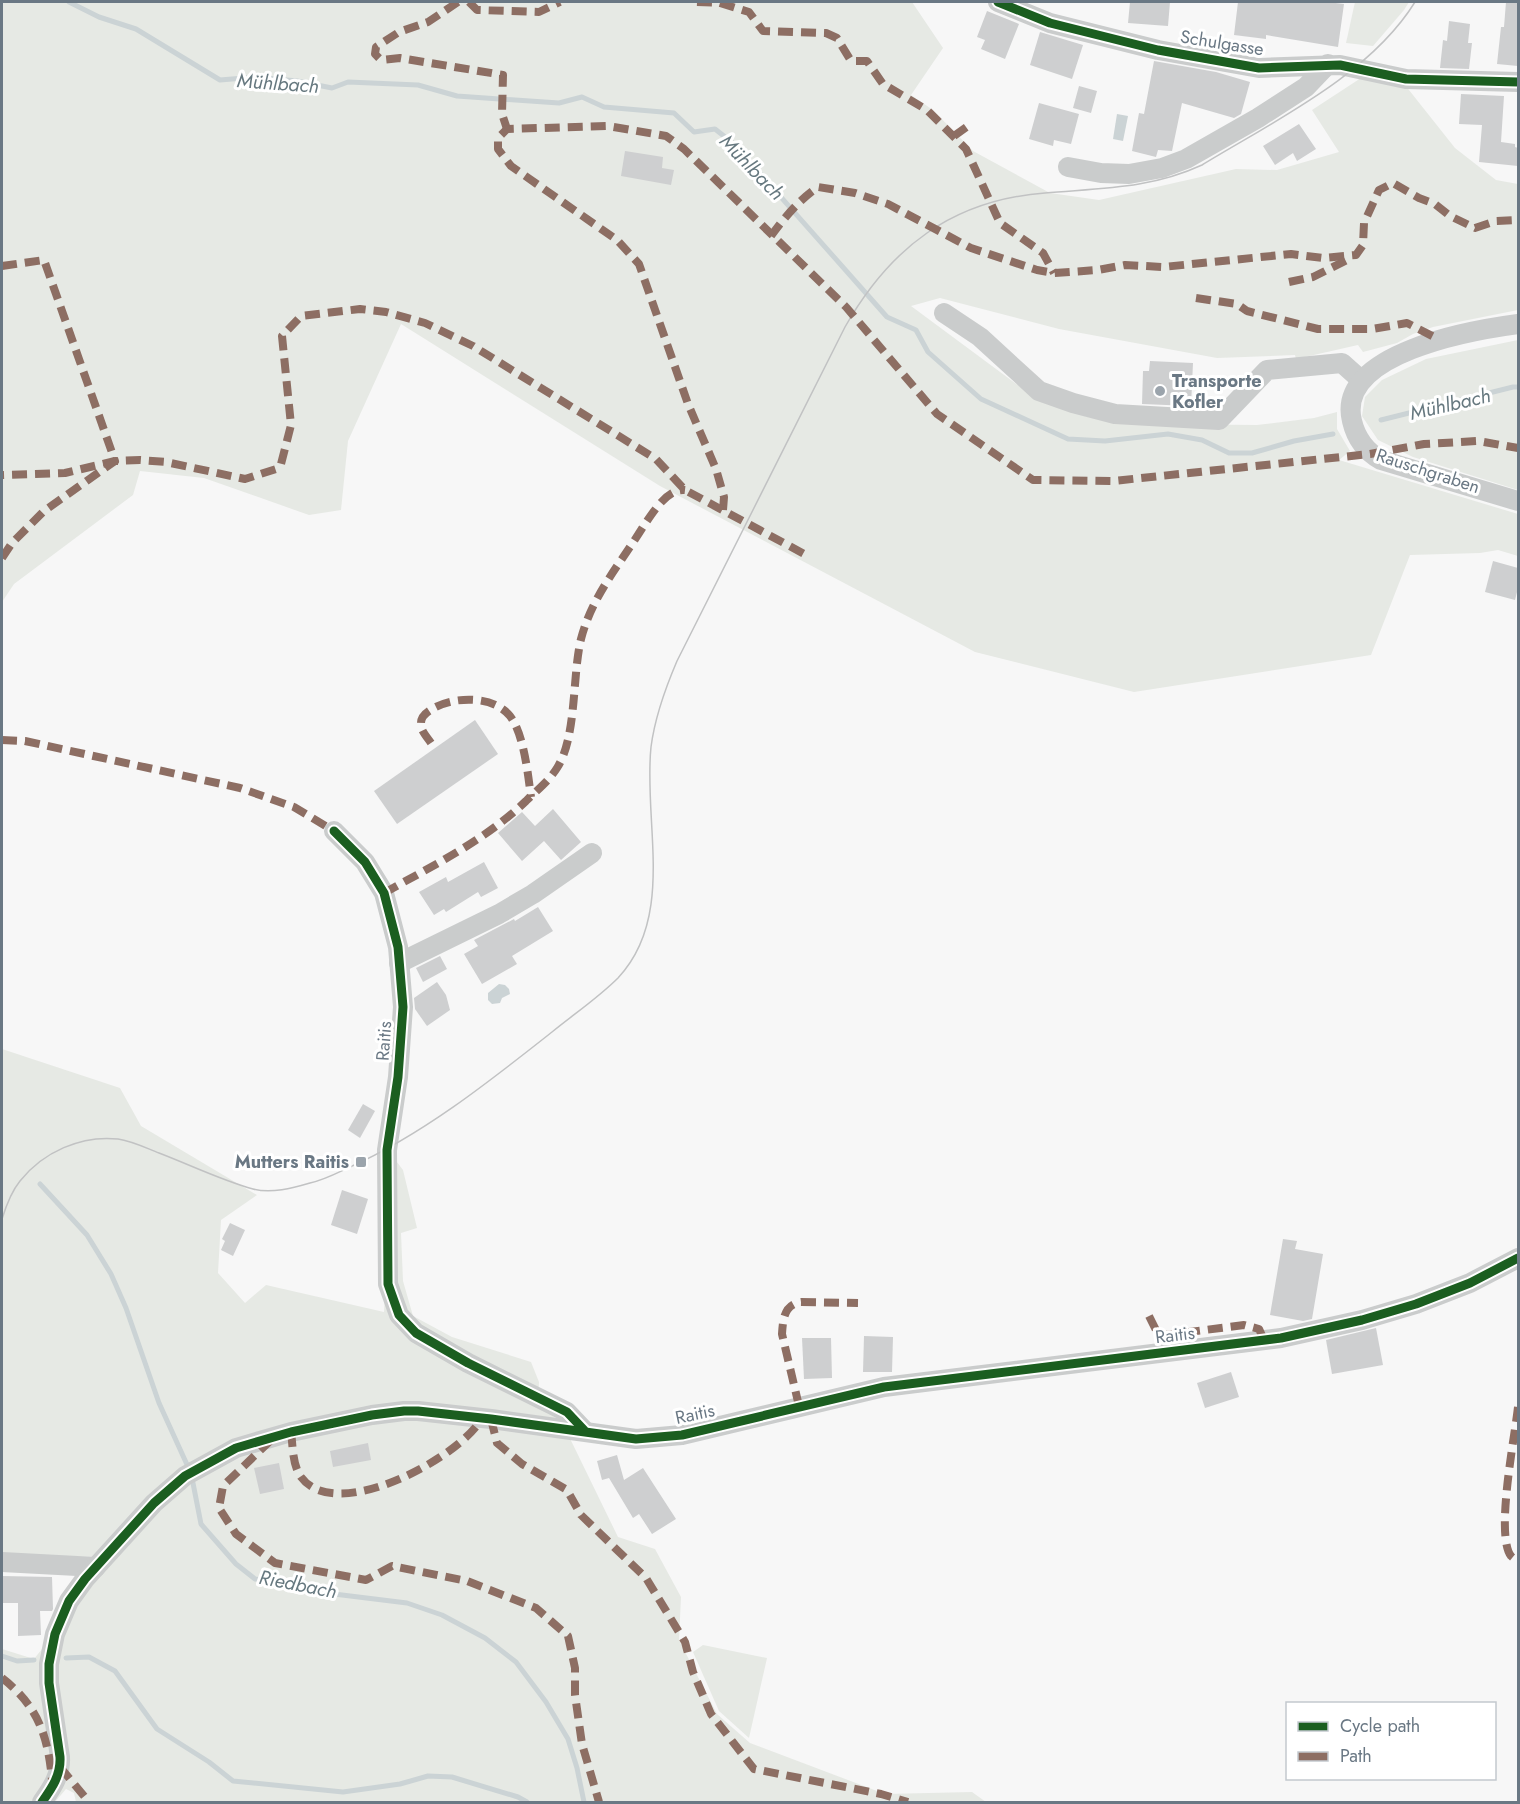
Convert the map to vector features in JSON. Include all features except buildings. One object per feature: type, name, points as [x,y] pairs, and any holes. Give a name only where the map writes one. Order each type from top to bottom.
[{"type":"street","name":"Schulgasse","points":[[998,2],[1050,23],[1158,50],[1259,68],[1328,64],[1356,67],[1406,79],[1518,82]]},
{"type":"street","points":[[1068,167],[1101,173],[1129,174],[1162,168],[1186,159],[1258,118],[1306,87],[1328,64]]},
{"type":"street","points":[[944,313],[980,337],[1039,391],[1072,403],[1115,414],[1219,420],[1267,370],[1342,363],[1361,380],[1379,365],[1438,339],[1518,324]]},
{"type":"street","name":"Rauschgraben","points":[[1361,380],[1350,403],[1351,416],[1354,430],[1370,454],[1381,460],[1518,501]]},
{"type":"street","name":"Raitis","points":[[334,831],[365,862],[384,893],[398,947],[403,1007],[398,1077],[387,1150],[388,1284],[399,1315],[416,1333],[468,1363],[567,1412],[584,1430],[636,1439],[668,1437],[891,1386],[1281,1338],[1362,1320],[1416,1304],[1470,1283],[1518,1258]]},
{"type":"street","points":[[399,963],[499,914],[533,894],[592,853]]},
{"type":"street","points":[[42,1803],[58,1776],[60,1762],[49,1683],[52,1644],[57,1626],[69,1601],[96,1567],[144,1512],[189,1474],[236,1448],[291,1432],[372,1415],[417,1411],[584,1430]]},
{"type":"street","points":[[2,1562],[96,1567]]},
{"type":"shaded area","points":[[2,2],[912,2],[943,48],[911,95],[933,110],[973,151],[1050,193],[1099,200],[1236,169],[1277,170],[1339,152],[1312,110],[1364,76],[1405,85],[1455,148],[1496,180],[1518,184],[1518,310],[1433,327],[1397,343],[1363,352],[1358,345],[1296,359],[1295,355],[1217,358],[1059,329],[940,298],[911,306],[1038,400],[1088,417],[1157,424],[1257,425],[1314,418],[1337,412],[1337,429],[1350,451],[1339,460],[1518,514],[1518,556],[1498,550],[1480,553],[1410,555],[1371,655],[1134,692],[975,652],[660,486],[401,324],[348,441],[341,510],[309,515],[204,478],[140,471],[133,495],[14,584],[2,602]]},
{"type":"shaded area","points":[[1355,2],[1409,2],[1373,46],[1346,43]]},
{"type":"shaded area","points":[[1117,114],[1128,116],[1123,141],[1113,139]]},
{"type":"shaded area","points":[[1518,340],[1518,490],[1413,457],[1378,440],[1362,416],[1365,397],[1382,380],[1426,359]]},
{"type":"shaded area","points":[[499,984],[505,985],[510,994],[502,998],[500,1003],[492,1004],[488,1000],[488,993]]},
{"type":"shaded area","points":[[2,1049],[120,1088],[141,1126],[257,1195],[221,1220],[218,1273],[245,1303],[266,1285],[384,1312],[394,1158],[403,1170],[417,1228],[401,1233],[403,1281],[413,1316],[452,1337],[531,1362],[539,1382],[538,1406],[560,1418],[618,1537],[655,1549],[681,1597],[679,1640],[717,1714],[750,1743],[885,1794],[972,1792],[986,1802],[76,1802],[74,1793],[66,1789],[55,1802],[2,1802],[2,1649],[34,1659],[115,1557],[2,1556]]},
{"type":"shaded area","points":[[703,1645],[767,1658],[749,1738],[719,1711],[693,1652]]},
{"type":"waterway","name":"Mühlbach","points":[[69,2],[99,17],[136,29],[220,80],[257,77],[297,81],[332,88],[348,82],[418,85],[457,96],[559,103],[582,97],[604,107],[674,113],[694,132],[715,129],[734,144],[887,317],[916,330],[928,352],[981,399],[1068,439],[1105,441],[1168,434],[1202,440],[1229,453],[1252,453],[1294,441],[1333,434]]},
{"type":"waterway","name":"Mühlbach","points":[[1381,420],[1518,387]]},
{"type":"waterway","name":"Riedbach","points":[[40,1184],[87,1235],[111,1274],[126,1308],[159,1403],[189,1469]]},
{"type":"waterway","name":"Riedbach","points":[[192,1478],[201,1524],[236,1564],[255,1579],[299,1585],[334,1594],[407,1603],[442,1615],[485,1638],[516,1662],[546,1702],[568,1739],[584,1802]]},
{"type":"waterway","name":"Riedbach","points":[[2,1656],[17,1661],[34,1660]]},
{"type":"waterway","name":"Riedbach","points":[[66,1658],[89,1657],[115,1671],[157,1729],[209,1762],[233,1781],[343,1792],[400,1784],[428,1776],[452,1777],[518,1797],[527,1802]]},
{"type":"tram line","points":[[2,1219],[14,1190],[29,1171],[40,1162],[51,1154],[77,1143],[104,1138],[128,1141],[253,1189],[274,1191],[315,1182],[377,1154],[455,1106],[602,992],[618,978],[636,953],[646,926],[652,897],[653,867],[651,747],[668,682],[845,327],[882,274],[927,233],[981,206],[1045,193],[1144,183],[1183,173],[1202,165],[1289,113],[1347,74],[1396,28],[1415,2]]},
{"type":"marked path","points":[[458,2],[428,22],[399,32],[376,47],[375,54],[381,60],[400,58],[503,75],[502,114],[507,129]]},
{"type":"marked path","points":[[469,2],[477,10],[539,12],[560,2]]},
{"type":"marked path","points":[[697,2],[725,3]]},
{"type":"marked path","points":[[720,3],[749,12],[763,31],[826,33],[837,38],[851,61],[867,61],[883,84],[927,110],[966,149],[1000,223],[1043,253],[1054,273]]},
{"type":"marked path","points":[[723,510],[724,497],[716,469],[688,404],[639,264],[617,240],[511,166],[498,149],[498,138],[507,129],[608,126],[666,136],[684,149],[846,307],[937,414],[1033,480],[1113,481],[1370,454],[1424,444],[1478,441],[1518,448]]},
{"type":"marked path","points":[[954,136],[968,126]]},
{"type":"marked path","points":[[771,236],[792,210],[818,187],[855,193],[888,204],[971,248],[1037,270],[1054,273],[1098,270],[1125,265],[1163,267],[1291,254],[1323,258],[1356,255],[1363,245],[1364,223],[1379,190],[1393,183],[1475,228],[1496,221],[1518,220]]},
{"type":"marked path","points":[[1289,282],[1313,277],[1351,258]]},
{"type":"marked path","points":[[2,266],[44,260],[115,461],[65,473],[2,475]]},
{"type":"marked path","points":[[1196,298],[1237,304],[1247,311],[1318,329],[1372,329],[1407,323],[1438,339]]},
{"type":"marked path","points":[[2,558],[12,543],[44,511],[115,461],[166,462],[245,479],[276,469],[281,464],[291,425],[282,336],[301,316],[360,309],[386,312],[425,323],[473,346],[656,459],[685,490],[808,556]]},
{"type":"marked path","points":[[384,893],[476,840],[510,815],[554,773],[568,740],[578,654],[592,609],[607,581],[655,509],[672,493],[685,490]]},
{"type":"marked path","points":[[431,743],[421,726],[423,716],[430,710],[462,700],[494,704],[510,716],[519,733],[525,755],[531,797]]},
{"type":"marked path","points":[[2,740],[25,741],[240,788],[294,807],[334,831]]},
{"type":"marked path","points":[[799,1406],[782,1334],[788,1309],[801,1302],[858,1303]]},
{"type":"marked path","points":[[1149,1316],[1156,1330],[1166,1335],[1244,1325],[1259,1329],[1264,1340]]},
{"type":"marked path","points":[[1518,1407],[1505,1507],[1507,1545],[1511,1556],[1518,1561]]},
{"type":"marked path","points":[[291,1432],[294,1461],[301,1477],[318,1490],[341,1494],[368,1490],[397,1480],[425,1466],[470,1434],[482,1418]]},
{"type":"marked path","points":[[491,1419],[497,1443],[522,1464],[567,1490],[581,1515],[646,1578],[685,1642],[693,1672],[711,1714],[754,1769],[881,1794],[908,1802]]},
{"type":"marked path","points":[[271,1440],[223,1486],[219,1508],[236,1534],[275,1563],[366,1580],[392,1566],[467,1581],[536,1608],[568,1636],[575,1668],[575,1695],[582,1744],[599,1802]]},
{"type":"marked path","points":[[2,1678],[24,1700],[39,1723],[48,1749],[52,1780]]},
{"type":"marked path","points":[[60,1767],[89,1802]]},
{"type":"cycle path","points":[[998,2],[1050,23],[1158,50],[1259,68],[1340,65],[1406,79],[1518,82]]},
{"type":"cycle path","points":[[334,831],[365,862],[384,893],[398,947],[403,1007],[398,1077],[387,1150],[388,1284],[399,1315],[416,1333],[468,1363],[567,1412],[584,1430]]},
{"type":"cycle path","points":[[42,1802],[55,1781],[60,1764],[49,1683],[49,1664],[55,1634],[69,1601],[85,1579],[154,1503],[185,1476],[236,1448],[291,1432],[372,1415],[404,1411],[491,1419],[636,1439],[682,1435],[884,1387],[1281,1338],[1362,1320],[1416,1304],[1470,1283],[1518,1258]]},
{"type":"place","name":"Transporte Kofler","points":[[1160,391]]},
{"type":"place","name":"Mutters Raitis","points":[[361,1162]]}]
